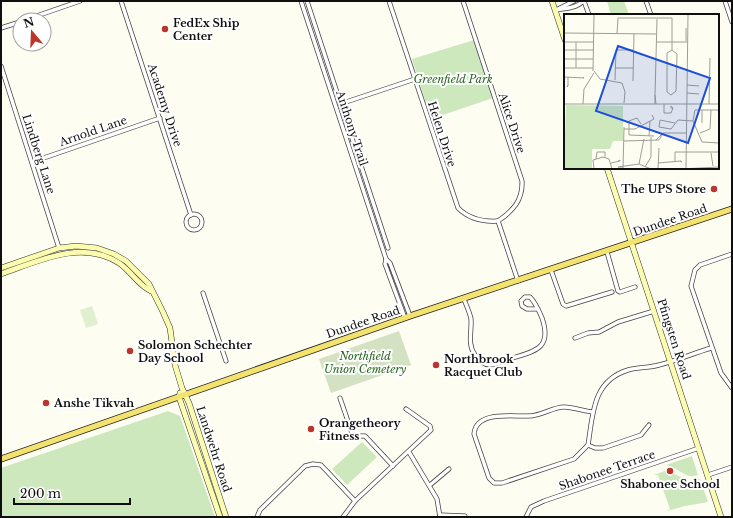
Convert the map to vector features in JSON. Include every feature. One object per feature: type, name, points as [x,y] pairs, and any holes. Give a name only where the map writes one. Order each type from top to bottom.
[{"type":"main road","points":[[552,1],[564,37]]},
{"type":"main road","name":"Pfingsten Road","points":[[607,169],[722,517]]},
{"type":"main road","name":"Dundee Road","points":[[1,459],[407,317],[632,244],[732,209]]},
{"type":"main road","name":"Landwehr Road","points":[[1,268],[59,248],[87,247],[114,254],[138,272],[148,284],[170,328],[175,365],[182,388],[186,394],[226,517]]},
{"type":"main road","name":"Landwehr Road","points":[[1,274],[63,253],[90,252],[117,262],[130,271],[144,288],[151,291]]},
{"type":"main road","points":[[179,397],[182,388]]},
{"type":"main road","name":"Landwehr Road","points":[[179,397],[220,517]]},
{"type":"street","points":[[48,12],[80,1]]},
{"type":"street","name":"Academy Drive","points":[[121,1],[191,215]]},
{"type":"street","name":"Anthony Trail","points":[[301,1],[370,216],[386,260],[386,264],[407,317]]},
{"type":"street","name":"Anthony Trail","points":[[307,1],[388,248]]},
{"type":"street","name":"Helen Drive","points":[[389,1],[458,208],[464,214],[485,222],[498,221]]},
{"type":"street","name":"Alice Drive","points":[[463,1],[522,180],[522,192],[518,203],[509,214],[498,221]]},
{"type":"street","points":[[555,10],[574,1]]},
{"type":"street","points":[[555,10],[581,4],[583,1],[589,14]]},
{"type":"street","points":[[646,1],[651,14]]},
{"type":"street","points":[[725,1],[732,22]]},
{"type":"street","points":[[1,28],[12,25]]},
{"type":"street","name":"Lindberg Lane","points":[[1,66],[59,248]]},
{"type":"street","points":[[335,105],[415,79]]},
{"type":"street","name":"Arnold Lane","points":[[32,162],[160,118]]},
{"type":"street","points":[[370,216],[377,214]]},
{"type":"street","name":"Academy Drive","points":[[191,215],[197,215],[201,220],[201,225],[196,230],[188,228],[186,223],[187,218],[191,215]]},
{"type":"street","points":[[498,221],[518,281]]},
{"type":"street","points":[[607,252],[609,265],[618,291],[620,292],[635,287]]},
{"type":"street","points":[[732,254],[700,265],[695,270],[691,278],[691,286],[711,348],[721,373],[732,388]]},
{"type":"street","points":[[551,270],[563,304],[566,306],[612,292]]},
{"type":"street","points":[[203,292],[226,361]]},
{"type":"street","points":[[464,299],[471,320],[469,334],[474,353],[480,360],[497,365],[510,359],[533,352],[542,346],[546,338],[545,329],[538,309],[530,297],[525,296],[522,301],[522,306],[527,309],[538,309]]},
{"type":"street","points":[[575,338],[588,333],[598,332],[618,322],[654,311]]},
{"type":"street","points":[[592,412],[564,407],[530,416],[501,415],[478,423],[474,428],[474,434],[489,478],[494,483],[502,483],[574,458],[588,445],[592,412],[601,389],[617,375],[635,368],[657,366],[711,348]]},
{"type":"street","points":[[340,398],[353,436],[365,436],[393,466]]},
{"type":"street","points":[[343,517],[355,501],[409,452],[430,430],[430,426],[406,409]]},
{"type":"street","points":[[588,445],[595,448],[603,448],[641,435],[649,425]]},
{"type":"street","name":"Shabonee Terrace","points":[[526,517],[532,507],[544,501],[699,448]]},
{"type":"street","points":[[409,452],[437,499],[440,516],[465,516]]},
{"type":"street","points":[[257,517],[260,510],[305,466],[313,464],[321,465],[355,501]]},
{"type":"street","points":[[708,475],[732,467]]},
{"type":"street","points":[[430,486],[449,469]]},
{"type":"green space","points":[[607,1],[624,1],[629,14],[611,14]]},
{"type":"green space","name":"Greenfield Park","points":[[474,40],[493,98],[431,119],[412,59]]},
{"type":"green space","points":[[92,306],[98,324],[86,328],[80,310]]},
{"type":"green space","name":"Northfield Union Cemetery","points":[[399,331],[411,365],[331,393],[319,359]]},
{"type":"green space","points":[[168,411],[180,416],[215,517],[1,517],[1,468]]},
{"type":"green space","points":[[362,442],[377,457],[347,485],[332,469]]},
{"type":"green space","points":[[692,456],[698,475],[686,475],[666,465]]},
{"type":"green space","points":[[667,470],[688,481],[700,479],[708,502],[667,511],[670,509],[658,475],[654,475]]},
{"type":"place","name":"FedEx Ship Center","points":[[165,29]]},
{"type":"place","name":"The UPS Store","points":[[714,189]]},
{"type":"place","name":"Solomon Schechter Day School","points":[[130,351]]},
{"type":"place","name":"Northbrook Racquet Club","points":[[436,365]]},
{"type":"place","name":"Anshe Tikvah","points":[[46,403]]},
{"type":"place","name":"Orangetheory Fitness","points":[[311,429]]},
{"type":"place","name":"Shabonee School","points":[[670,471]]}]
